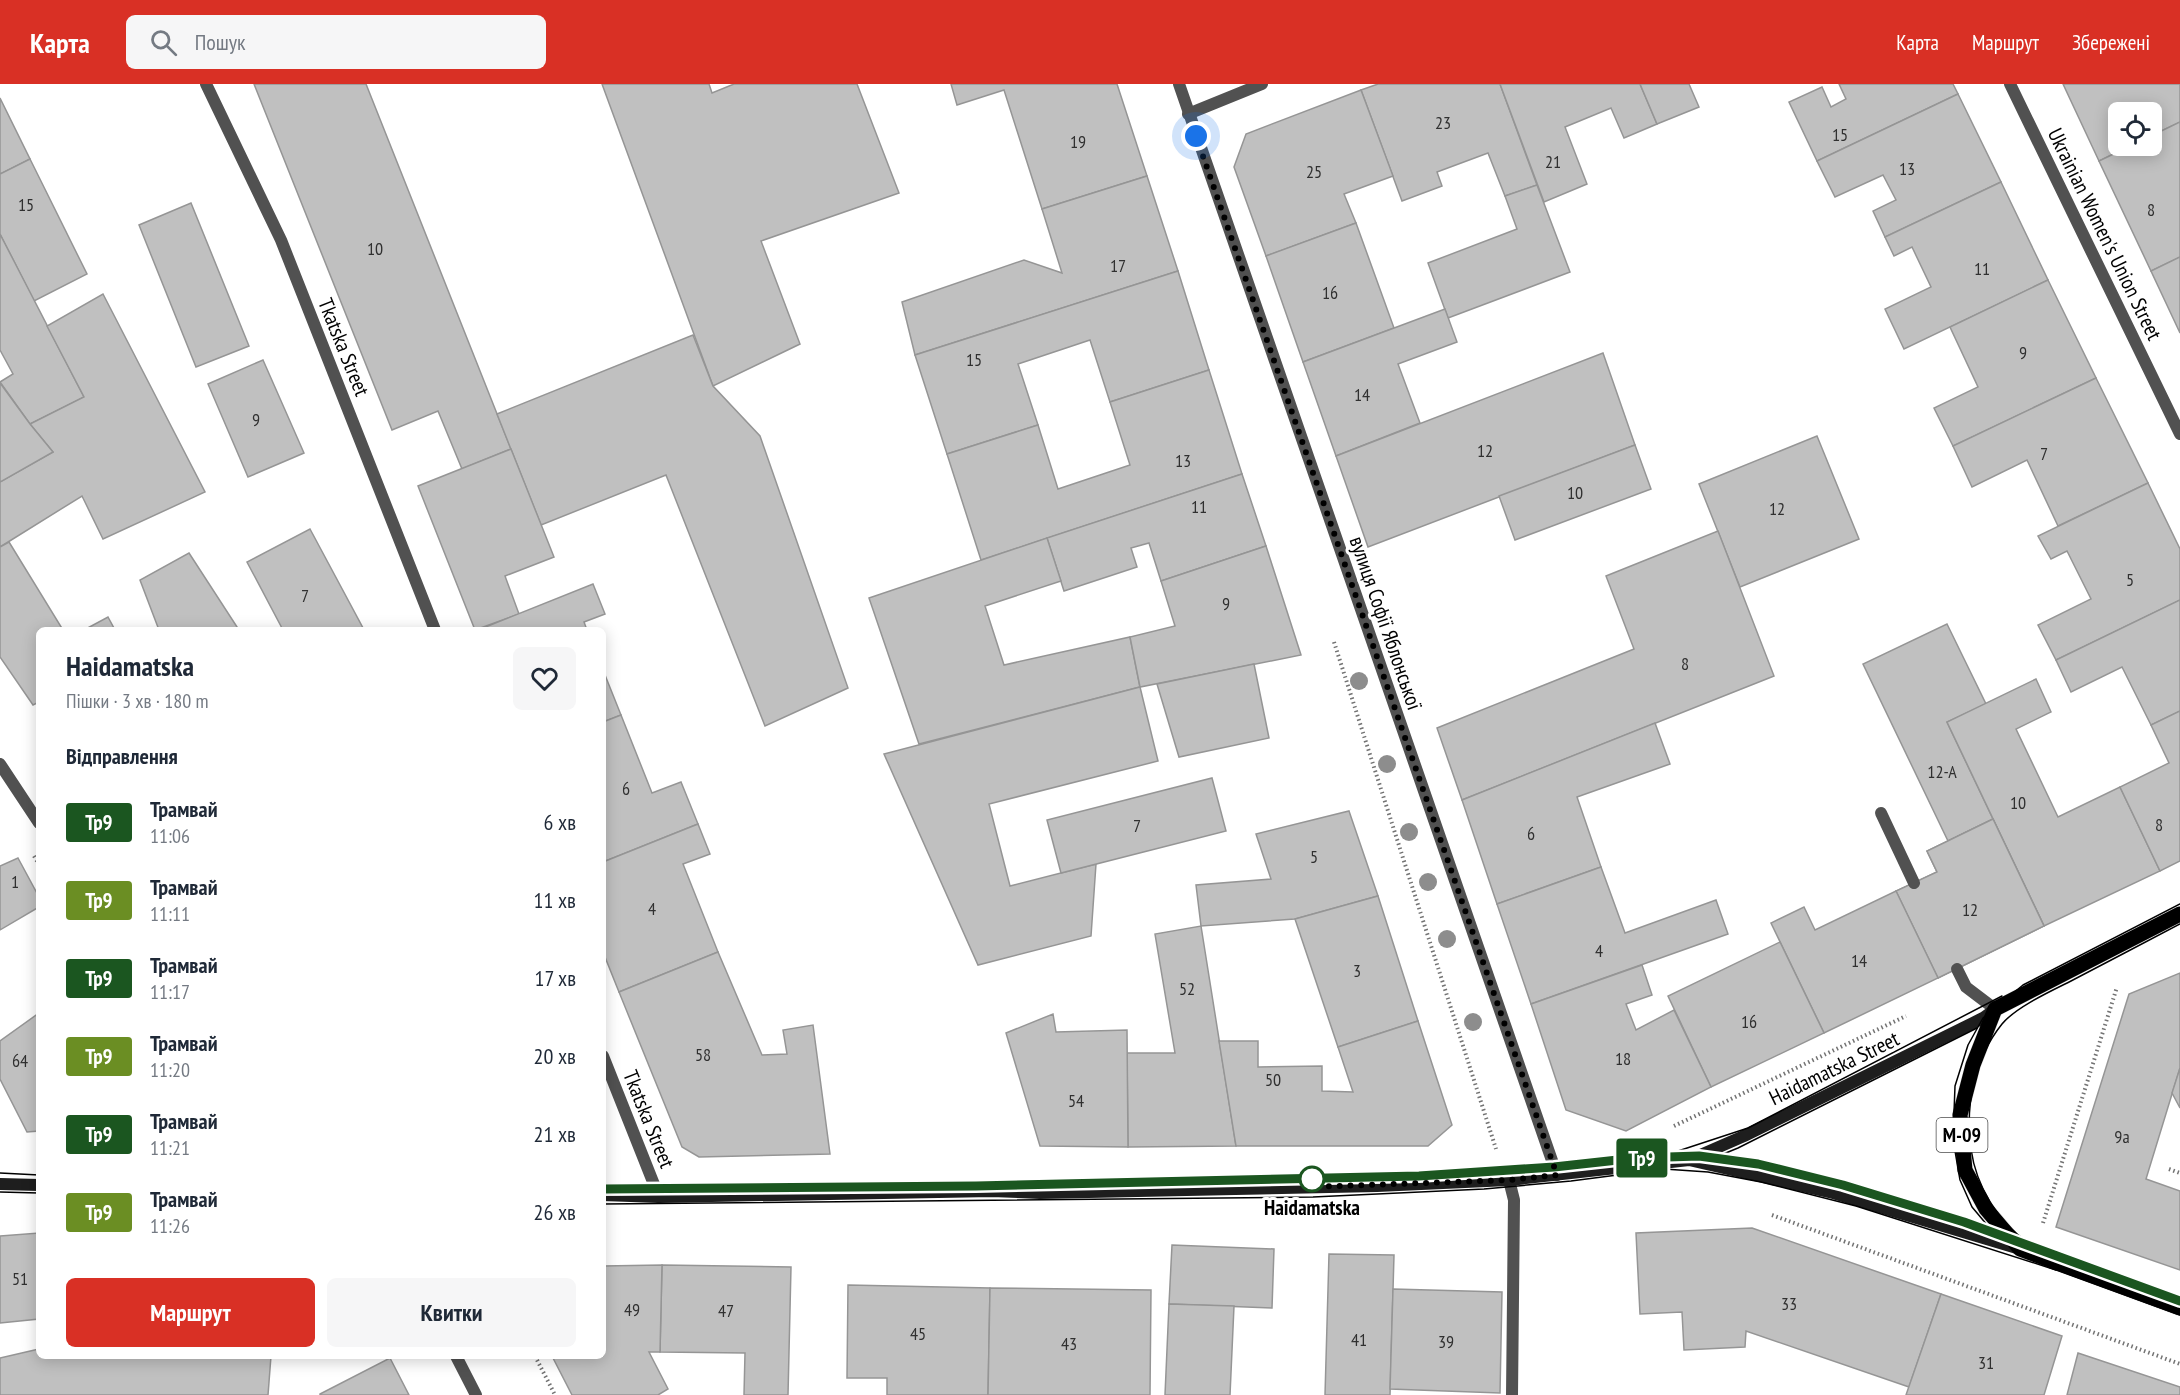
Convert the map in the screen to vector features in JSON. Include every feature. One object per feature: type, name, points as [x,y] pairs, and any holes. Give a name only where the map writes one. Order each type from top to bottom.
[{"type":"main road","name":"Haidamatska Street","points":[[1689,1160],[1744,1136],[1983,1018],[1995,1009],[2180,914]]},
{"type":"main road","name":"М-09","points":[[1995,1009],[1972,1065],[1960,1115],[1965,1170],[1986,1209],[2020,1249],[2180,1308]]},
{"type":"main road","points":[[606,1196],[992,1191],[1040,1193],[1377,1186],[1509,1180],[1689,1160],[1833,1193],[2020,1249]]},
{"type":"main road","points":[[0,1184],[36,1185]]},
{"type":"street","name":"Tkatska Street","points":[[206,84],[281,240],[434,627]]},
{"type":"street","name":"вулиця Софії Яблонської","points":[[1179,84],[1557,1175]]},
{"type":"street","points":[[1188,114],[1262,84]]},
{"type":"street","name":"Ukrainian Women's Union Street","points":[[2010,84],[2180,434]]},
{"type":"street","points":[[0,765],[36,819]]},
{"type":"street","points":[[1881,813],[1914,883]]},
{"type":"street","points":[[1957,969],[1966,987],[1995,1009]]},
{"type":"street","name":"Tkatska Street","points":[[606,1064],[659,1197]]},
{"type":"street","points":[[1509,1180],[1514,1200],[1512,1395]]},
{"type":"street","points":[[458,1359],[476,1395]]},
{"type":"path","points":[[2043,1223],[2118,983]]},
{"type":"path","points":[[1667,1130],[1913,1013]]},
{"type":"path","points":[[2169,1169],[2180,1173]]},
{"type":"path","points":[[1761,1211],[2180,1364]]},
{"type":"path","points":[[537,1359],[555,1395]]},
{"type":"building","points":[[254,84],[366,84],[511,449],[462,469],[438,411],[392,430]]},
{"type":"building","points":[[602,84],[709,84],[712,93],[734,84],[857,84],[899,193],[761,241],[800,344],[713,386]]},
{"type":"building","points":[[951,84],[1117,84],[1147,176],[1042,209],[1004,90],[957,105]]},
{"type":"building","points":[[1378,84],[1500,84],[1537,185],[1505,196],[1488,153],[1437,172],[1442,186],[1402,201],[1361,90]]},
{"type":"building","points":[[1500,84],[1640,84],[1657,124],[1624,138],[1611,108],[1565,127],[1587,184],[1544,202]]},
{"type":"building","points":[[1640,84],[1689,84],[1699,107],[1657,124]]},
{"type":"building","points":[[1839,84],[1953,84],[1958,94],[1817,161],[1789,102],[1822,87],[1831,107],[1846,99]]},
{"type":"building","points":[[2063,84],[2180,84],[2180,122],[2162,131],[2162,102],[2108,102],[2109,156],[2099,161]]},
{"type":"building","points":[[1361,90],[1393,176],[1344,194],[1356,223],[1266,256],[1234,167],[1246,134]]},
{"type":"building","points":[[1958,94],[2001,182],[1885,237],[1873,211],[1896,200],[1883,175],[1835,197],[1817,161]]},
{"type":"building","points":[[0,98],[30,159],[0,174]]},
{"type":"building","points":[[2180,122],[2180,257],[2151,271],[2099,161],[2109,156],[2162,156],[2162,131]]},
{"type":"building","points":[[30,159],[87,274],[34,301],[0,234],[0,174]]},
{"type":"building","points":[[1147,176],[1178,271],[915,355],[902,302],[1024,260],[1062,273],[1042,209]]},
{"type":"building","points":[[2001,182],[2048,280],[1904,349],[1885,309],[1931,287],[1912,247],[1894,256],[1885,237]]},
{"type":"building","points":[[1537,185],[1570,272],[1448,318],[1428,263],[1517,229],[1505,196]]},
{"type":"building","points":[[191,203],[249,346],[196,367],[139,225]]},
{"type":"building","points":[[1356,223],[1394,328],[1303,362],[1266,256]]},
{"type":"building","points":[[0,234],[84,397],[30,424],[0,382],[13,374],[0,350]]},
{"type":"building","points":[[2180,257],[2180,333],[2151,271]]},
{"type":"building","points":[[1178,271],[1209,370],[1110,402],[1090,340],[1018,364],[1038,425],[947,454],[915,355]]},
{"type":"building","points":[[2048,280],[2096,378],[1953,446],[1934,408],[1978,387],[1950,327]]},
{"type":"building","points":[[103,294],[205,492],[103,539],[82,496],[0,547],[0,482],[53,452],[30,424],[84,397],[47,326]]},
{"type":"building","points":[[1445,309],[1457,342],[1398,364],[1420,423],[1336,456],[1303,362]]},
{"type":"building","points":[[693,335],[713,386],[760,436],[848,688],[765,726],[666,475],[541,525],[497,414]]},
{"type":"building","points":[[1603,353],[1635,445],[1368,547],[1336,456]]},
{"type":"building","points":[[263,360],[304,453],[248,477],[208,384]]},
{"type":"building","points":[[1209,370],[1242,474],[981,560],[947,454],[1038,425],[1058,489],[1130,465],[1110,402]]},
{"type":"building","points":[[2096,378],[2148,483],[2058,526],[2027,460],[1972,487],[1953,446]]},
{"type":"building","points":[[0,383],[53,452],[0,482]]},
{"type":"building","points":[[1817,436],[1859,539],[1740,587],[1699,484]]},
{"type":"building","points":[[1635,445],[1651,489],[1515,540],[1499,496]]},
{"type":"building","points":[[511,449],[554,557],[505,576],[519,614],[483,627],[474,627],[418,486]]},
{"type":"building","points":[[1242,474],[1266,546],[1161,581],[1149,543],[1131,548],[1137,567],[1064,591],[1047,538]]},
{"type":"building","points":[[2148,483],[2180,549],[2180,600],[2056,660],[2038,625],[2091,599],[2067,551],[2051,559],[2038,536]]},
{"type":"building","points":[[310,529],[362,627],[281,627],[247,562]]},
{"type":"building","points":[[1718,531],[1774,676],[1462,800],[1437,728],[1634,649],[1606,576]]},
{"type":"building","points":[[1047,538],[1061,581],[985,606],[1004,665],[1130,637],[1140,687],[919,744],[869,598]]},
{"type":"building","points":[[9,542],[61,627],[36,627],[36,704],[33,705],[0,657],[0,547]]},
{"type":"building","points":[[1266,546],[1301,655],[1140,687],[1130,637],[1175,626],[1161,581]]},
{"type":"building","points":[[189,553],[237,627],[158,627],[140,580]]},
{"type":"building","points":[[593,584],[605,614],[584,622],[586,627],[486,627]]},
{"type":"building","points":[[2180,600],[2180,711],[2151,725],[2122,667],[2071,692],[2056,660]]},
{"type":"building","points":[[108,617],[113,627],[90,627]]},
{"type":"building","points":[[1947,624],[1986,704],[1947,722],[1993,819],[1948,841],[1863,664]]},
{"type":"building","points":[[1254,664],[1269,738],[1179,757],[1157,684]]},
{"type":"building","points":[[606,678],[621,715],[606,721]]},
{"type":"building","points":[[2036,679],[2051,712],[2016,729],[2058,817],[2120,787],[2160,871],[2044,926],[1947,722]]},
{"type":"building","points":[[1140,687],[1158,761],[989,804],[1010,886],[1096,864],[1091,936],[978,965],[884,754]]},
{"type":"building","points":[[2180,711],[2180,861],[2160,871],[2120,787],[2169,763],[2151,725]]},
{"type":"building","points":[[621,715],[652,793],[681,782],[698,824],[606,861],[606,721]]},
{"type":"building","points":[[1655,723],[1670,764],[1577,797],[1601,867],[1497,904],[1462,800]]},
{"type":"building","points":[[1212,778],[1226,831],[1061,873],[1047,820]]},
{"type":"building","points":[[1349,811],[1378,896],[1295,919],[1201,926],[1196,885],[1271,879],[1256,834]]},
{"type":"building","points":[[1993,819],[2044,926],[1938,978],[1896,891],[1937,872],[1927,851]]},
{"type":"building","points":[[1993,819],[2044,926],[1938,978],[1896,891],[1937,872],[1927,851]]},
{"type":"building","points":[[698,824],[710,854],[683,864],[718,952],[619,992],[606,960],[606,861]]},
{"type":"building","points":[[18,858],[36,891],[36,909],[0,930],[0,866]]},
{"type":"building","points":[[1601,867],[1625,933],[1716,900],[1728,934],[1531,1004],[1497,904]]},
{"type":"building","points":[[1896,891],[1938,978],[1824,1033],[1771,923],[1804,907],[1815,930]]},
{"type":"building","points":[[1378,896],[1418,1021],[1338,1047],[1295,919]]},
{"type":"building","points":[[1201,926],[1236,1146],[1128,1147],[1127,1053],[1175,1053],[1155,934]]},
{"type":"building","points":[[1780,942],[1824,1033],[1711,1087],[1668,996]]},
{"type":"building","points":[[718,952],[762,1055],[787,1054],[783,1030],[813,1025],[830,1154],[699,1157],[682,1147],[619,992]]},
{"type":"building","points":[[1642,965],[1652,995],[1626,1004],[1636,1030],[1674,1010],[1711,1087],[1626,1131],[1566,1110],[1531,1004]]},
{"type":"building","points":[[2180,973],[2180,1068],[2146,1179],[2180,1191],[2180,1270],[2056,1227],[2129,994]]},
{"type":"building","points":[[1053,1014],[1056,1032],[1127,1030],[1128,1147],[1040,1146],[1006,1033]]},
{"type":"building","points":[[36,1015],[36,1131],[27,1132],[0,1079],[0,1041]]},
{"type":"building","points":[[1418,1021],[1452,1125],[1428,1146],[1236,1146],[1219,1041],[1258,1041],[1258,1067],[1322,1066],[1322,1091],[1353,1092],[1338,1047]]},
{"type":"building","points":[[2180,1068],[2180,1108],[2172,1093]]},
{"type":"building","points":[[1752,1228],[1941,1294],[1909,1387],[1746,1331],[1745,1347],[1684,1350],[1682,1312],[1640,1314],[1636,1233]]},
{"type":"building","points":[[36,1233],[36,1319],[0,1323],[0,1236]]},
{"type":"building","points":[[1172,1245],[1274,1249],[1272,1308],[1169,1304]]},
{"type":"building","points":[[1329,1254],[1394,1255],[1390,1395],[1325,1395]]},
{"type":"building","points":[[662,1265],[791,1267],[788,1395],[744,1395],[745,1353],[660,1352]]},
{"type":"building","points":[[662,1265],[660,1352],[649,1352],[668,1389],[658,1395],[572,1395],[554,1359],[606,1359],[606,1266]]},
{"type":"building","points":[[848,1285],[990,1288],[988,1395],[887,1395],[887,1378],[847,1378]]},
{"type":"building","points":[[990,1288],[1151,1290],[1150,1395],[988,1395]]},
{"type":"building","points":[[1393,1289],[1502,1292],[1500,1393],[1390,1389]]},
{"type":"building","points":[[1941,1294],[2062,1336],[2044,1395],[1906,1395]]},
{"type":"building","points":[[1169,1304],[1234,1306],[1230,1395],[1165,1395]]},
{"type":"building","points":[[36,1350],[36,1359],[271,1359],[268,1395],[0,1395],[0,1358]]},
{"type":"building","points":[[2078,1353],[2180,1387],[2180,1395],[2067,1395]]},
{"type":"building","points":[[391,1359],[409,1395],[320,1395]]},
{"type":"tram line","points":[[1993,1232],[1972,1207],[1960,1180],[1953,1139],[1955,1086],[1968,1045],[1983,1018],[2023,985],[2180,904]]},
{"type":"tram line","points":[[2029,1243],[2007,1225],[1998,1214],[1983,1189],[1974,1163],[1969,1116],[1974,1083],[1984,1052],[2002,1024],[2025,1006],[2180,924]]},
{"type":"tram line","points":[[1678,1151],[1748,1128],[2002,996]]},
{"type":"tram line","points":[[1716,1157],[1977,1028]]},
{"type":"tram line","points":[[606,1189],[1039,1185],[1419,1176],[1554,1167],[1636,1158],[1699,1156],[1758,1164],[1843,1185],[1964,1222],[2180,1301]]},
{"type":"tram line","name":"Тр9","points":[[606,1189],[976,1186],[1419,1176],[1554,1167],[1636,1158],[1699,1156],[1758,1164],[1843,1185],[1964,1222],[2180,1301]]},
{"type":"tram line","points":[[606,1204],[1313,1197],[1484,1189],[1664,1169],[1708,1172],[1761,1182],[1856,1206],[2056,1270]]},
{"type":"tram line","points":[[0,1173],[36,1175]]},
{"type":"tram line","points":[[0,1192],[36,1193]]},
{"type":"tram line","points":[[2048,1267],[2180,1315]]},
{"type":"place","name":"Haidamatska","points":[[1312,1179]]},
{"type":"route","points":[[1196,136],[1557,1175],[1509,1180],[1309,1187],[1312,1179]]}]
